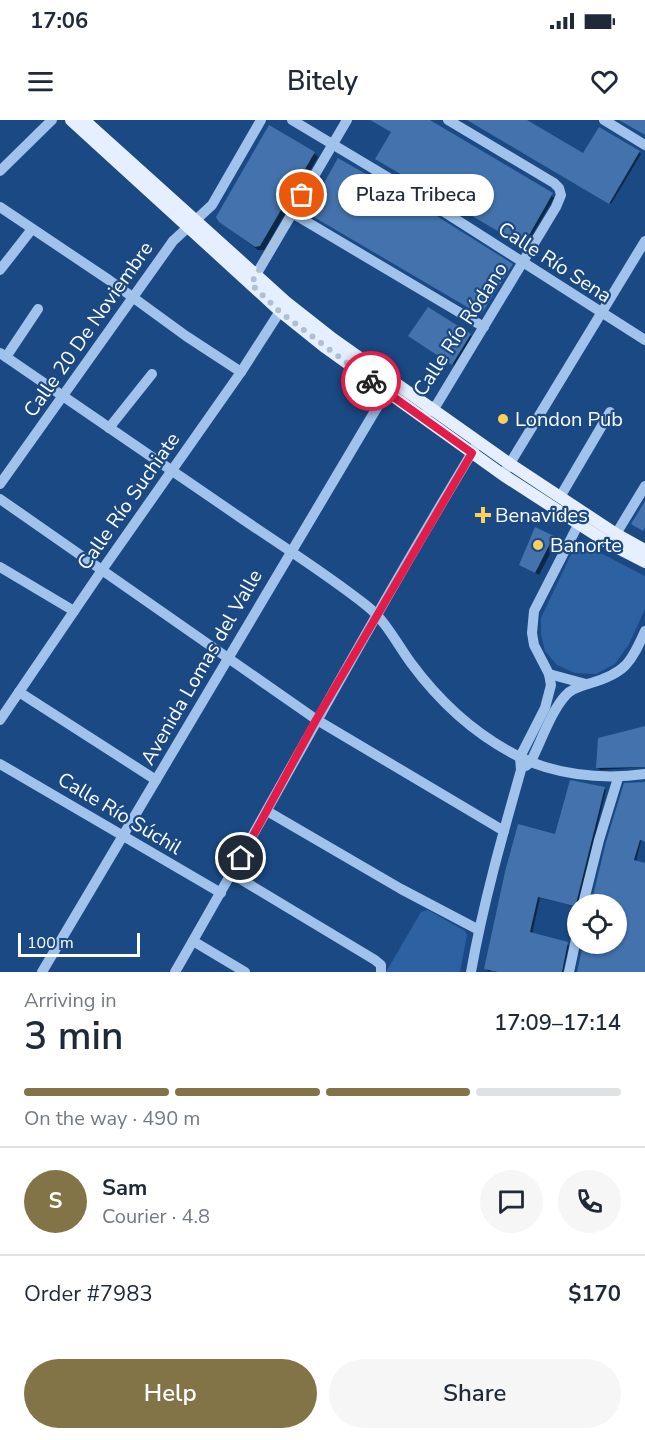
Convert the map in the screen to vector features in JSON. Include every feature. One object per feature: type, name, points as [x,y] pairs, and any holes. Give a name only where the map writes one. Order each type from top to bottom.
[{"type":"main road","points":[[70,120],[192,224],[283,307],[475,447],[510,464],[616,534],[645,550]]},
{"type":"main road","points":[[84,120],[192,224]]},
{"type":"main road","points":[[475,447],[503,475],[645,562]]},
{"type":"main road","points":[[579,523],[616,534]]},
{"type":"street","points":[[0,171],[52,120]]},
{"type":"street","name":"Calle 20 De Noviembre","points":[[0,484],[173,241],[212,205],[261,120]]},
{"type":"street","name":"Calle Río Sena","points":[[292,120],[424,199],[645,340]]},
{"type":"street","points":[[254,280],[347,120]]},
{"type":"street","name":"Calle Río Ródano","points":[[427,414],[437,404],[524,263],[561,195],[554,183],[448,120]]},
{"type":"street","points":[[604,120],[645,145]]},
{"type":"street","points":[[0,207],[241,372]]},
{"type":"street","points":[[292,213],[484,327]]},
{"type":"street","points":[[0,270],[32,229]]},
{"type":"street","points":[[503,475],[603,314],[645,241]]},
{"type":"street","name":"Calle Río Suchiate","points":[[1,715],[241,372],[283,307]]},
{"type":"street","points":[[38,309],[3,355],[290,551],[377,615],[419,674],[441,700],[476,730],[520,757],[558,770],[618,778],[645,774]]},
{"type":"street","points":[[109,428],[152,374]]},
{"type":"street","name":"Avenida Lomas del Valle","points":[[42,972],[389,386]]},
{"type":"street","points":[[560,497],[610,412]]},
{"type":"street","points":[[176,972],[316,720],[475,447]]},
{"type":"street","points":[[616,534],[645,486]]},
{"type":"street","points":[[0,500],[316,720],[504,831]]},
{"type":"street","points":[[471,972],[479,930],[521,770],[520,757],[548,700],[551,680],[534,645],[532,633],[534,611],[579,523]]},
{"type":"street","points":[[0,567],[74,611]]},
{"type":"street","points":[[521,770],[531,761],[561,701],[571,690],[612,677],[619,672],[627,664],[645,631]]},
{"type":"street","points":[[549,674],[586,684]]},
{"type":"street","points":[[19,692],[156,780]]},
{"type":"street","name":"Calle Río Súchil","points":[[0,764],[221,893]]},
{"type":"street","points":[[586,894],[618,778]]},
{"type":"street","points":[[267,811],[401,889],[479,930]]},
{"type":"street","points":[[232,874],[375,960],[381,965],[381,972]]},
{"type":"street","points":[[193,941],[245,972]]},
{"type":"street","points":[[569,972],[573,954]]},
{"type":"shaded area","points":[[585,545],[645,576],[645,609],[629,644],[615,664],[596,674],[575,673],[557,665],[545,651],[541,634],[541,618],[575,546]]},
{"type":"shaded area","points":[[428,910],[465,931],[467,935],[460,972],[386,972],[421,912]]},
{"type":"building","points":[[370,120],[430,120],[553,193],[523,246],[375,159],[391,132]]},
{"type":"building","points":[[467,120],[527,120],[583,153],[599,127],[640,151],[609,204]]},
{"type":"building","points":[[619,120],[645,120],[645,135]]},
{"type":"building","points":[[269,125],[315,152],[260,246],[255,247],[219,222],[216,217]]},
{"type":"building","points":[[338,158],[408,198],[513,264],[482,313],[479,314],[307,213]]},
{"type":"building","points":[[428,307],[471,334],[452,365],[408,336]]},
{"type":"building","points":[[645,501],[645,527],[643,531],[631,524]]},
{"type":"building","name":"Banorte","points":[[535,527],[554,536],[535,573],[519,565]]},
{"type":"building","points":[[645,726],[645,767],[596,768],[598,738]]},
{"type":"building","points":[[570,780],[605,787],[578,894],[567,894],[567,904],[538,897],[530,932],[567,942],[562,972],[498,972],[484,969],[518,824],[555,834]]},
{"type":"building","points":[[645,782],[645,842],[640,840],[634,860],[645,863],[645,972],[577,972],[581,954],[627,954],[627,894],[593,894],[624,783]]},
{"type":"way so far","points":[[302,195],[251,284],[280,312],[371,381]]},
{"type":"place","name":"Plaza Tribeca","points":[[302,195]]},
{"type":"place","name":"London Pub","points":[[503,419]]},
{"type":"place","name":"Benavides","points":[[483,515]]},
{"type":"place","name":"Banorte","points":[[538,545]]},
{"type":"route","points":[[241,858],[316,720],[472,453],[371,381]]}]
